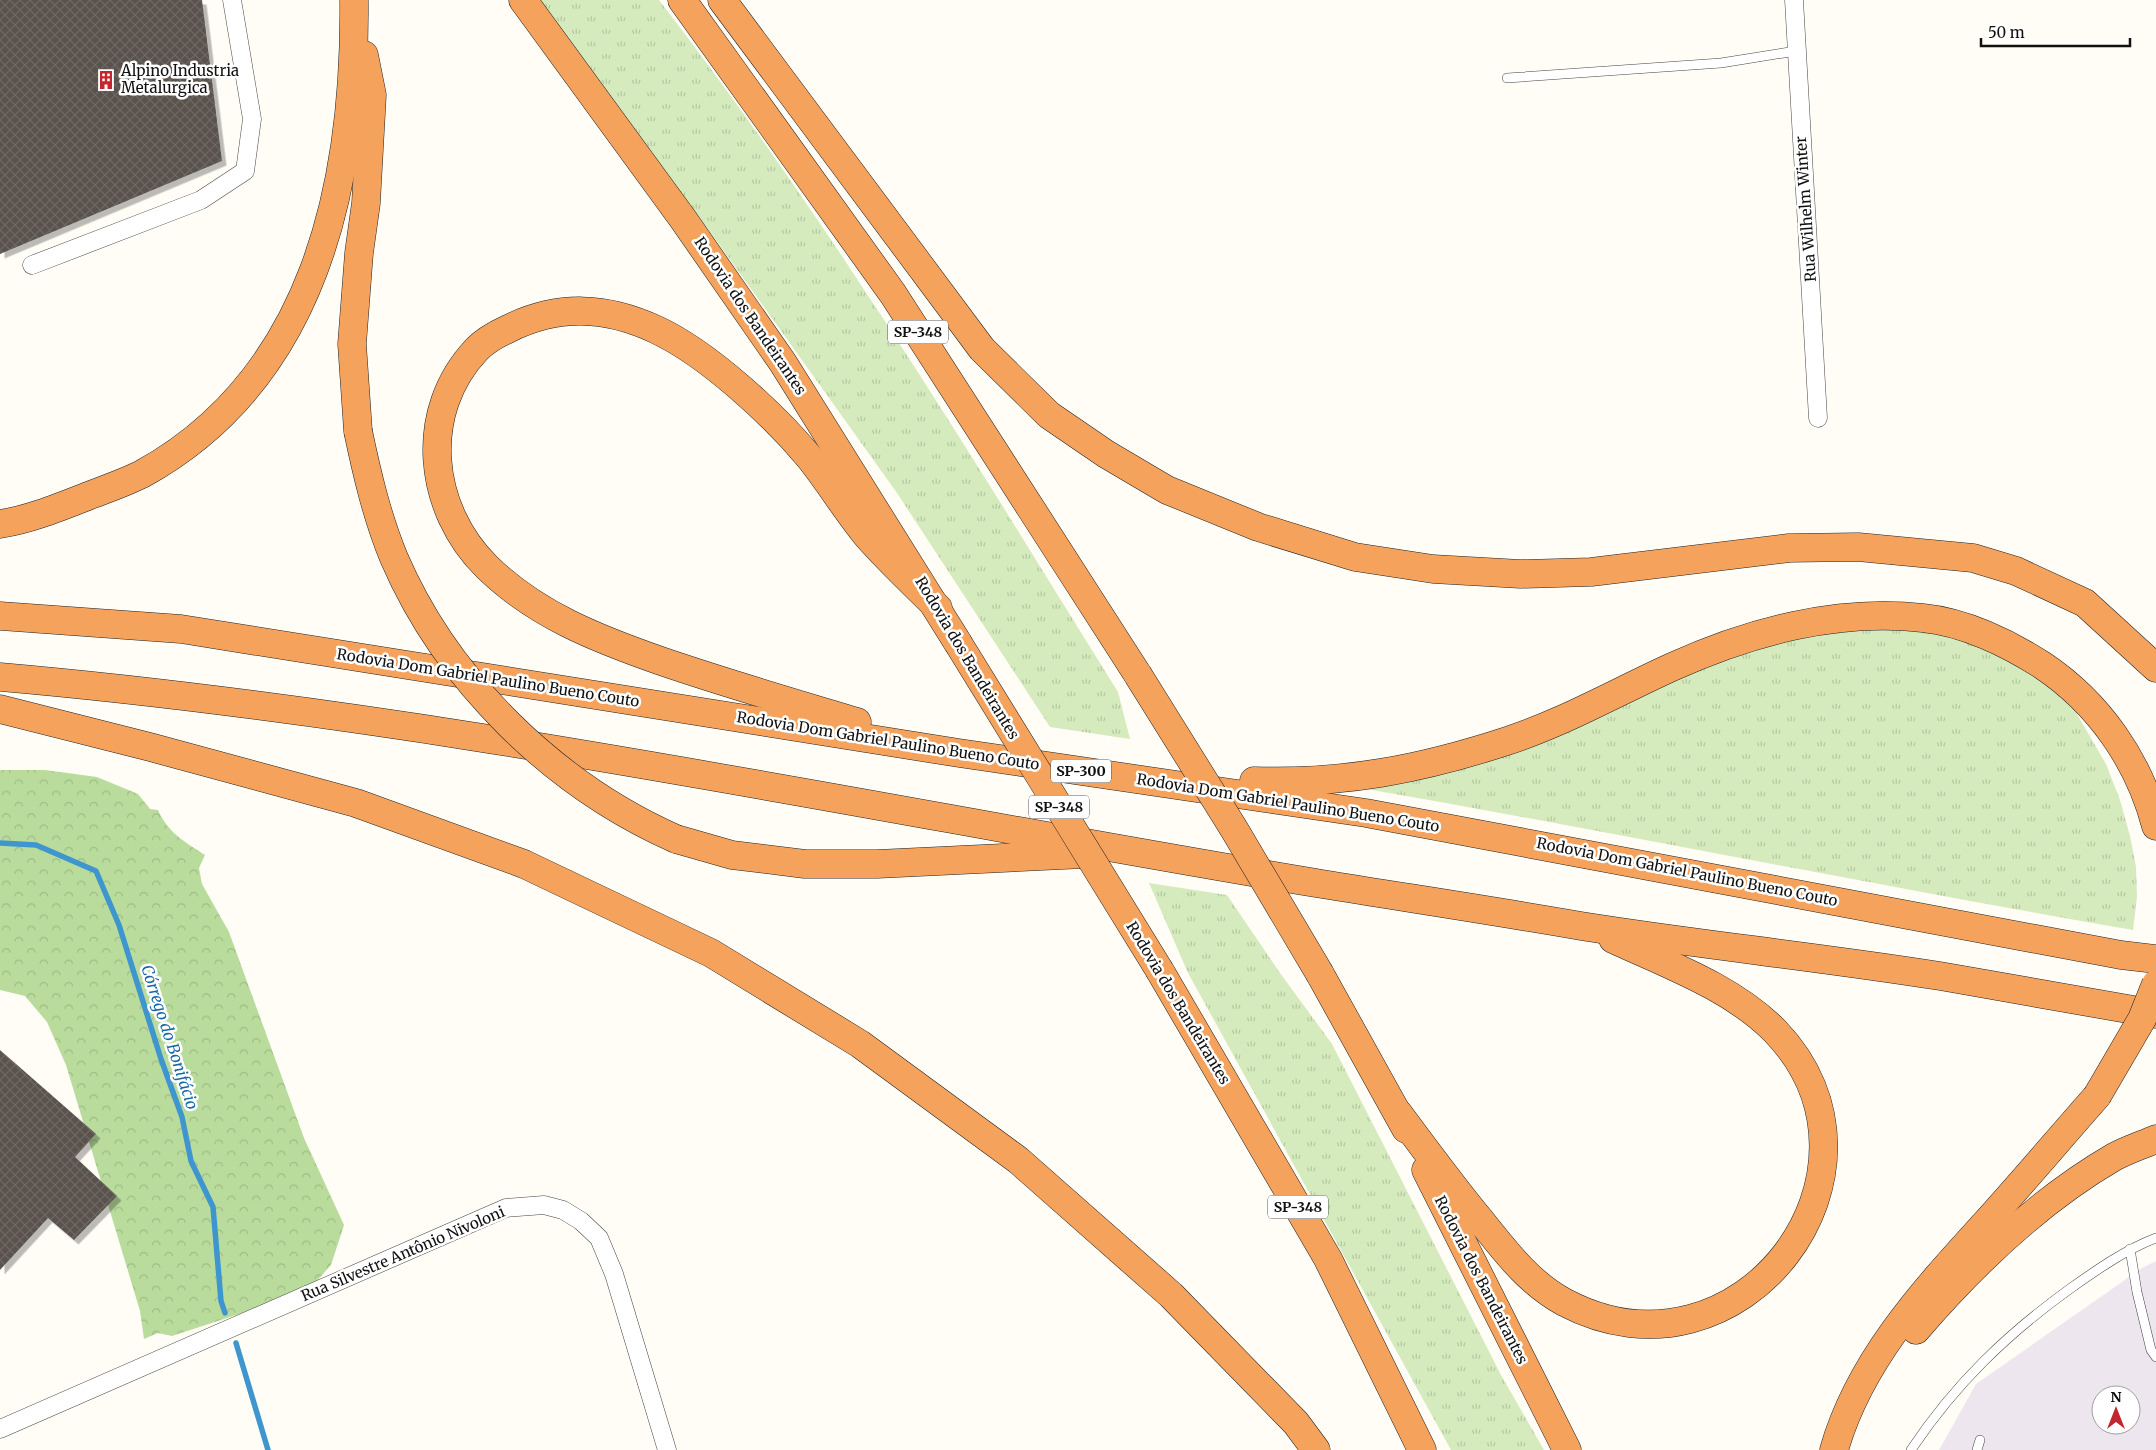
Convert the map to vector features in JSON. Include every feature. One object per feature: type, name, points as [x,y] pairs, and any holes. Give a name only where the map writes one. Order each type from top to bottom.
[{"type":"highway","name":"Rodovia dos Bandeirantes","points":[[523,0],[683,219],[784,363],[938,608],[1160,971],[1328,1259],[1422,1450]]},
{"type":"highway","name":"Rodovia dos Bandeirantes","points":[[682,0],[893,294],[1138,675],[1234,829],[1320,974],[1398,1113],[1567,1450]]},
{"type":"highway","points":[[722,0],[982,349],[1049,415],[1106,454],[1167,490],[1258,528],[1354,557],[1433,568],[1521,574],[1591,572],[1789,548],[1858,547],[1973,558],[2016,571],[2085,603],[2156,668]]},
{"type":"highway","points":[[354,1],[372,95],[368,175],[358,263],[352,344],[358,431],[372,495],[394,558],[416,603],[482,696],[524,738],[586,790],[636,820],[676,839],[732,855],[805,864],[877,864],[1140,851]]},
{"type":"highway","points":[[0,524],[24,521],[141,474],[179,450],[211,424],[268,360],[300,304],[316,264],[340,184],[352,96],[354,1]]},
{"type":"highway","points":[[938,608],[868,536],[808,456],[756,403],[703,358],[657,330],[609,314],[568,310],[527,319],[495,335],[478,348],[464,365],[443,407],[437,442],[438,476],[443,496],[454,523],[466,543],[487,567],[530,603],[597,638],[696,673],[958,753]]},
{"type":"highway","points":[[1127,778],[1299,782],[1378,775],[1450,758],[1510,740],[1558,722],[1674,666],[1740,640],[1798,625],[1864,615],[1925,618],[1974,630],[2026,655],[2054,674],[2108,726],[2129,757],[2149,799],[2156,826]]},
{"type":"highway","name":"Rodovia Dom Gabriel Paulino Bueno Couto","points":[[0,616],[181,629],[958,753],[1366,813],[2156,960]]},
{"type":"highway","points":[[0,677],[185,696],[320,714],[668,769],[1322,884],[1521,914],[1582,926],[1939,976],[2156,1014]]},
{"type":"highway","points":[[0,709],[150,747],[356,803],[524,864],[711,953],[860,1044],[1018,1160],[1171,1296],[1296,1423],[1316,1450]]},
{"type":"highway","points":[[1398,1113],[1512,1260],[1538,1285],[1563,1302],[1585,1311],[1635,1324],[1685,1321],[1728,1305],[1748,1292],[1768,1275],[1790,1252],[1808,1220],[1818,1188],[1822,1153],[1821,1117],[1800,1062],[1775,1031],[1750,1010],[1696,976],[1582,926]]},
{"type":"highway","points":[[1836,1442],[1864,1377],[1933,1280],[2097,1096],[2142,1019],[2156,984]]},
{"type":"highway","points":[[1836,1442],[1913,1334],[1954,1286],[1990,1252],[2062,1194],[2115,1157],[2156,1139]]},
{"type":"street","points":[[32,265],[201,200],[244,171],[252,119],[232,0]]},
{"type":"street","name":"Rua Wilhelm Winter","points":[[1794,0],[1818,418]]},
{"type":"street","name":"Rua Silvestre Antônio Nivoloni","points":[[0,1429],[506,1208],[544,1205],[564,1210],[581,1221],[599,1238],[614,1274],[667,1450]]},
{"type":"lane","points":[[1507,78],[1721,63],[1796,51]]},
{"type":"lane","points":[[1911,1450],[1936,1412],[1991,1353],[2036,1314],[2130,1248],[2156,1238]]},
{"type":"lane","points":[[2130,1248],[2136,1292],[2151,1350],[2156,1357]]},
{"type":"lane","points":[[1977,1450],[1980,1440]]},
{"type":"shaded area","points":[[2156,1261],[2156,1450],[1939,1450],[1976,1384],[2142,1268]]},
{"type":"green space","points":[[539,0],[659,0],[781,167],[897,340],[1118,692],[1130,739],[1050,727],[897,493],[711,233]]},
{"type":"green space","points":[[1886,619],[2009,653],[2071,704],[2106,764],[2120,800],[2130,836],[2136,867],[2137,897],[2133,930],[1332,783],[1389,777],[1708,658]]},
{"type":"green space","points":[[0,770],[45,770],[97,777],[138,794],[150,809],[158,810],[172,831],[205,855],[199,868],[202,884],[229,932],[304,1138],[344,1225],[331,1265],[307,1292],[172,1336],[158,1333],[144,1339],[140,1311],[66,1065],[47,1022],[25,996],[0,990]]},
{"type":"green space","points":[[1149,883],[1227,895],[1280,973],[1332,1044],[1501,1375],[1544,1450],[1451,1450],[1188,973]]},
{"type":"building","name":"Alpino Industria Metalurgica","points":[[0,0],[202,0],[222,161],[0,254]]},
{"type":"building","points":[[0,1050],[96,1134],[75,1157],[117,1196],[74,1240],[48,1218],[0,1270]]},
{"type":"waterway","name":"Córrego do Bonifácio","points":[[0,843],[36,845],[96,871],[119,925],[161,1059],[182,1117],[191,1161],[213,1207],[221,1301],[225,1313]]},
{"type":"waterway","name":"Córrego do Bonifácio","points":[[236,1343],[268,1450]]},
{"type":"place","name":"Alpino Industria Metalurgica","points":[[106,80]]}]
